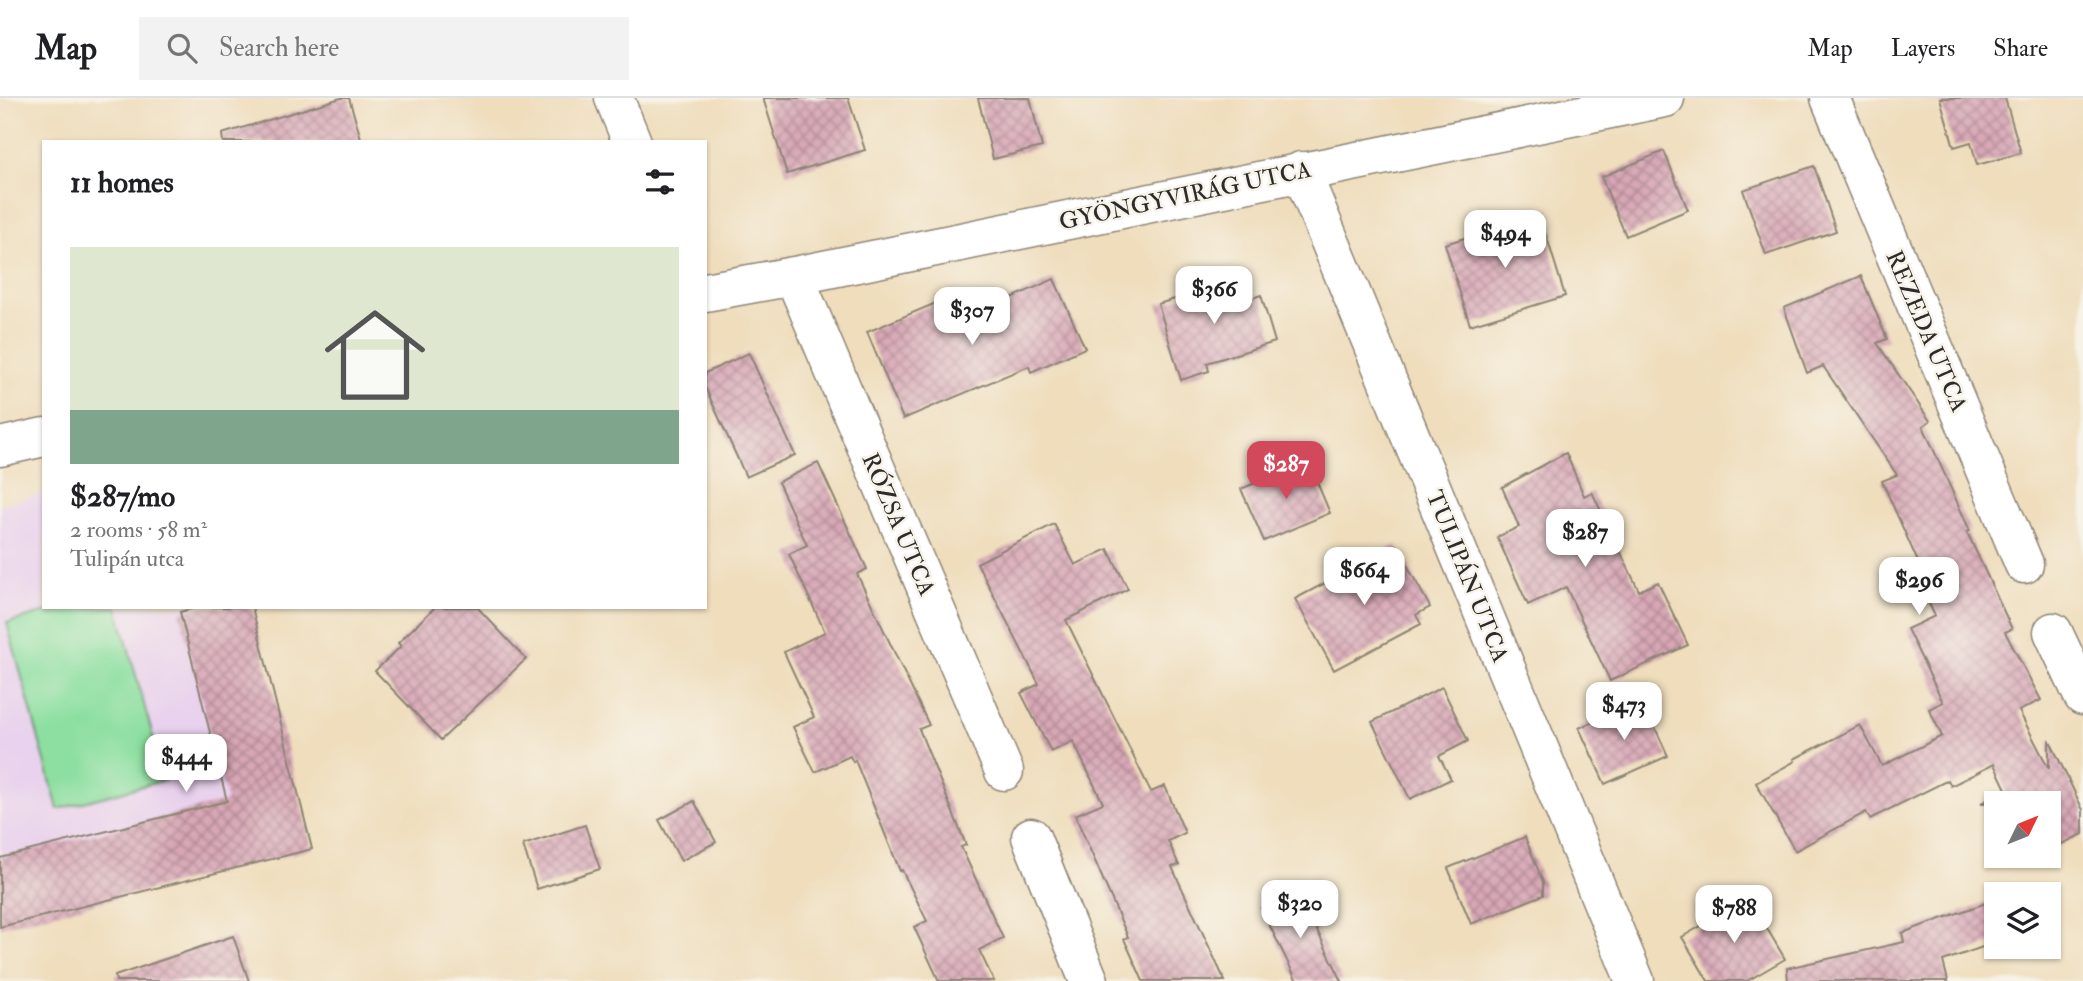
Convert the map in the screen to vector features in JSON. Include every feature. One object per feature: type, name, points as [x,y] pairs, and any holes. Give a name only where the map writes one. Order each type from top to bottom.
[{"type":"street","points":[[614,98],[631,140]]},
{"type":"street","name":"GYÖNGYVIRÁG UTCA","points":[[707,292],[1665,98]]},
{"type":"street","name":"REZEDA UTCA","points":[[1830,98],[2024,564]]},
{"type":"street","name":"TULIPÁN UTCA","points":[[1301,171],[1635,981]]},
{"type":"street","name":"RÓZSA UTCA","points":[[794,276],[1004,771]]},
{"type":"street","points":[[0,447],[42,438]]},
{"type":"street","points":[[2053,632],[2083,696]]},
{"type":"street","points":[[1031,836],[1089,981]]},
{"type":"shaded area","points":[[42,494],[42,609],[252,609],[312,849],[0,927],[0,505]]},
{"type":"green space","points":[[58,609],[118,609],[165,780],[58,809],[7,623]]},
{"type":"building","points":[[341,98],[349,98],[361,140],[223,140],[222,134]]},
{"type":"building","points":[[763,98],[848,98],[865,150],[787,174]]},
{"type":"building","points":[[978,98],[1030,98],[1042,147],[993,159]]},
{"type":"building","points":[[1940,98],[2005,98],[2021,153],[1977,165],[1971,142],[1954,147]]},
{"type":"building","points":[[1664,151],[1688,210],[1626,236],[1601,177]]},
{"type":"building","points":[[1814,166],[1836,231],[1766,255],[1743,190]]},
{"type":"building","points":[[1540,215],[1565,296],[1470,325],[1445,244]]},
{"type":"building","points":[[1861,276],[1887,339],[1877,343],[1930,421],[1923,426],[1970,531],[1967,532],[2012,629],[2005,632],[2041,700],[2019,711],[2049,769],[2049,739],[2083,810],[2083,834],[2062,844],[2062,791],[2007,791],[1994,764],[1951,786],[1948,780],[1870,819],[1866,812],[1795,851],[1756,783],[1795,761],[1794,759],[1860,725],[1882,766],[1942,736],[1929,709],[1943,702],[1907,629],[1935,616],[1919,583],[1926,580],[1882,481],[1897,475],[1823,366],[1807,373],[1784,308]]},
{"type":"building","points":[[1054,279],[1085,348],[1031,372],[1029,366],[903,419],[867,332],[943,300],[953,324]]},
{"type":"building","points":[[1243,279],[1249,299],[1261,295],[1275,342],[1207,363],[1209,371],[1181,380],[1158,304]]},
{"type":"building","points":[[749,353],[795,455],[746,477],[707,391],[707,372]]},
{"type":"building","points":[[1566,453],[1584,496],[1592,492],[1639,591],[1658,582],[1688,645],[1610,681],[1566,587],[1528,605],[1497,537],[1519,527],[1502,487]]},
{"type":"building","points":[[1308,461],[1330,513],[1264,541],[1241,489]]},
{"type":"building","points":[[818,463],[867,569],[857,574],[929,725],[919,729],[966,845],[961,847],[1003,938],[979,950],[994,981],[939,981],[914,927],[927,921],[902,870],[900,871],[855,760],[853,762],[850,756],[815,772],[793,727],[814,717],[784,652],[825,632],[789,554],[807,545],[778,482]]},
{"type":"building","points":[[1054,524],[1075,565],[1108,549],[1128,589],[1066,620],[1151,792],[1165,786],[1185,833],[1168,841],[1179,865],[1172,867],[1225,981],[1143,981],[1124,939],[1128,937],[1075,815],[1103,803],[1073,741],[1051,752],[1021,693],[1039,684],[977,563]]},
{"type":"building","points":[[1396,545],[1430,607],[1416,615],[1421,624],[1334,670],[1295,599]]},
{"type":"building","points":[[191,609],[252,609],[312,849],[0,927],[0,858],[227,801],[180,612]]},
{"type":"building","points":[[433,609],[479,609],[526,659],[441,740],[375,671],[401,646],[398,643]]},
{"type":"building","points":[[1442,687],[1468,741],[1439,756],[1451,779],[1410,799],[1372,722]]},
{"type":"building","points":[[1642,699],[1668,756],[1605,784],[1579,728]]},
{"type":"building","points":[[694,801],[716,842],[681,861],[659,820]]},
{"type":"building","points":[[585,825],[600,869],[537,889],[523,845]]},
{"type":"building","points":[[1525,837],[1543,882],[1543,895],[1471,924],[1448,868]]},
{"type":"building","points":[[1297,890],[1342,981],[1297,981],[1261,908]]},
{"type":"building","points":[[1749,898],[1785,959],[1747,981],[1708,981],[1682,937]]},
{"type":"building","points":[[1984,904],[1984,947],[1943,961],[1948,981],[1788,981],[1787,968],[1904,942],[1902,933]]},
{"type":"building","points":[[233,936],[249,981],[116,981],[115,976]]}]
